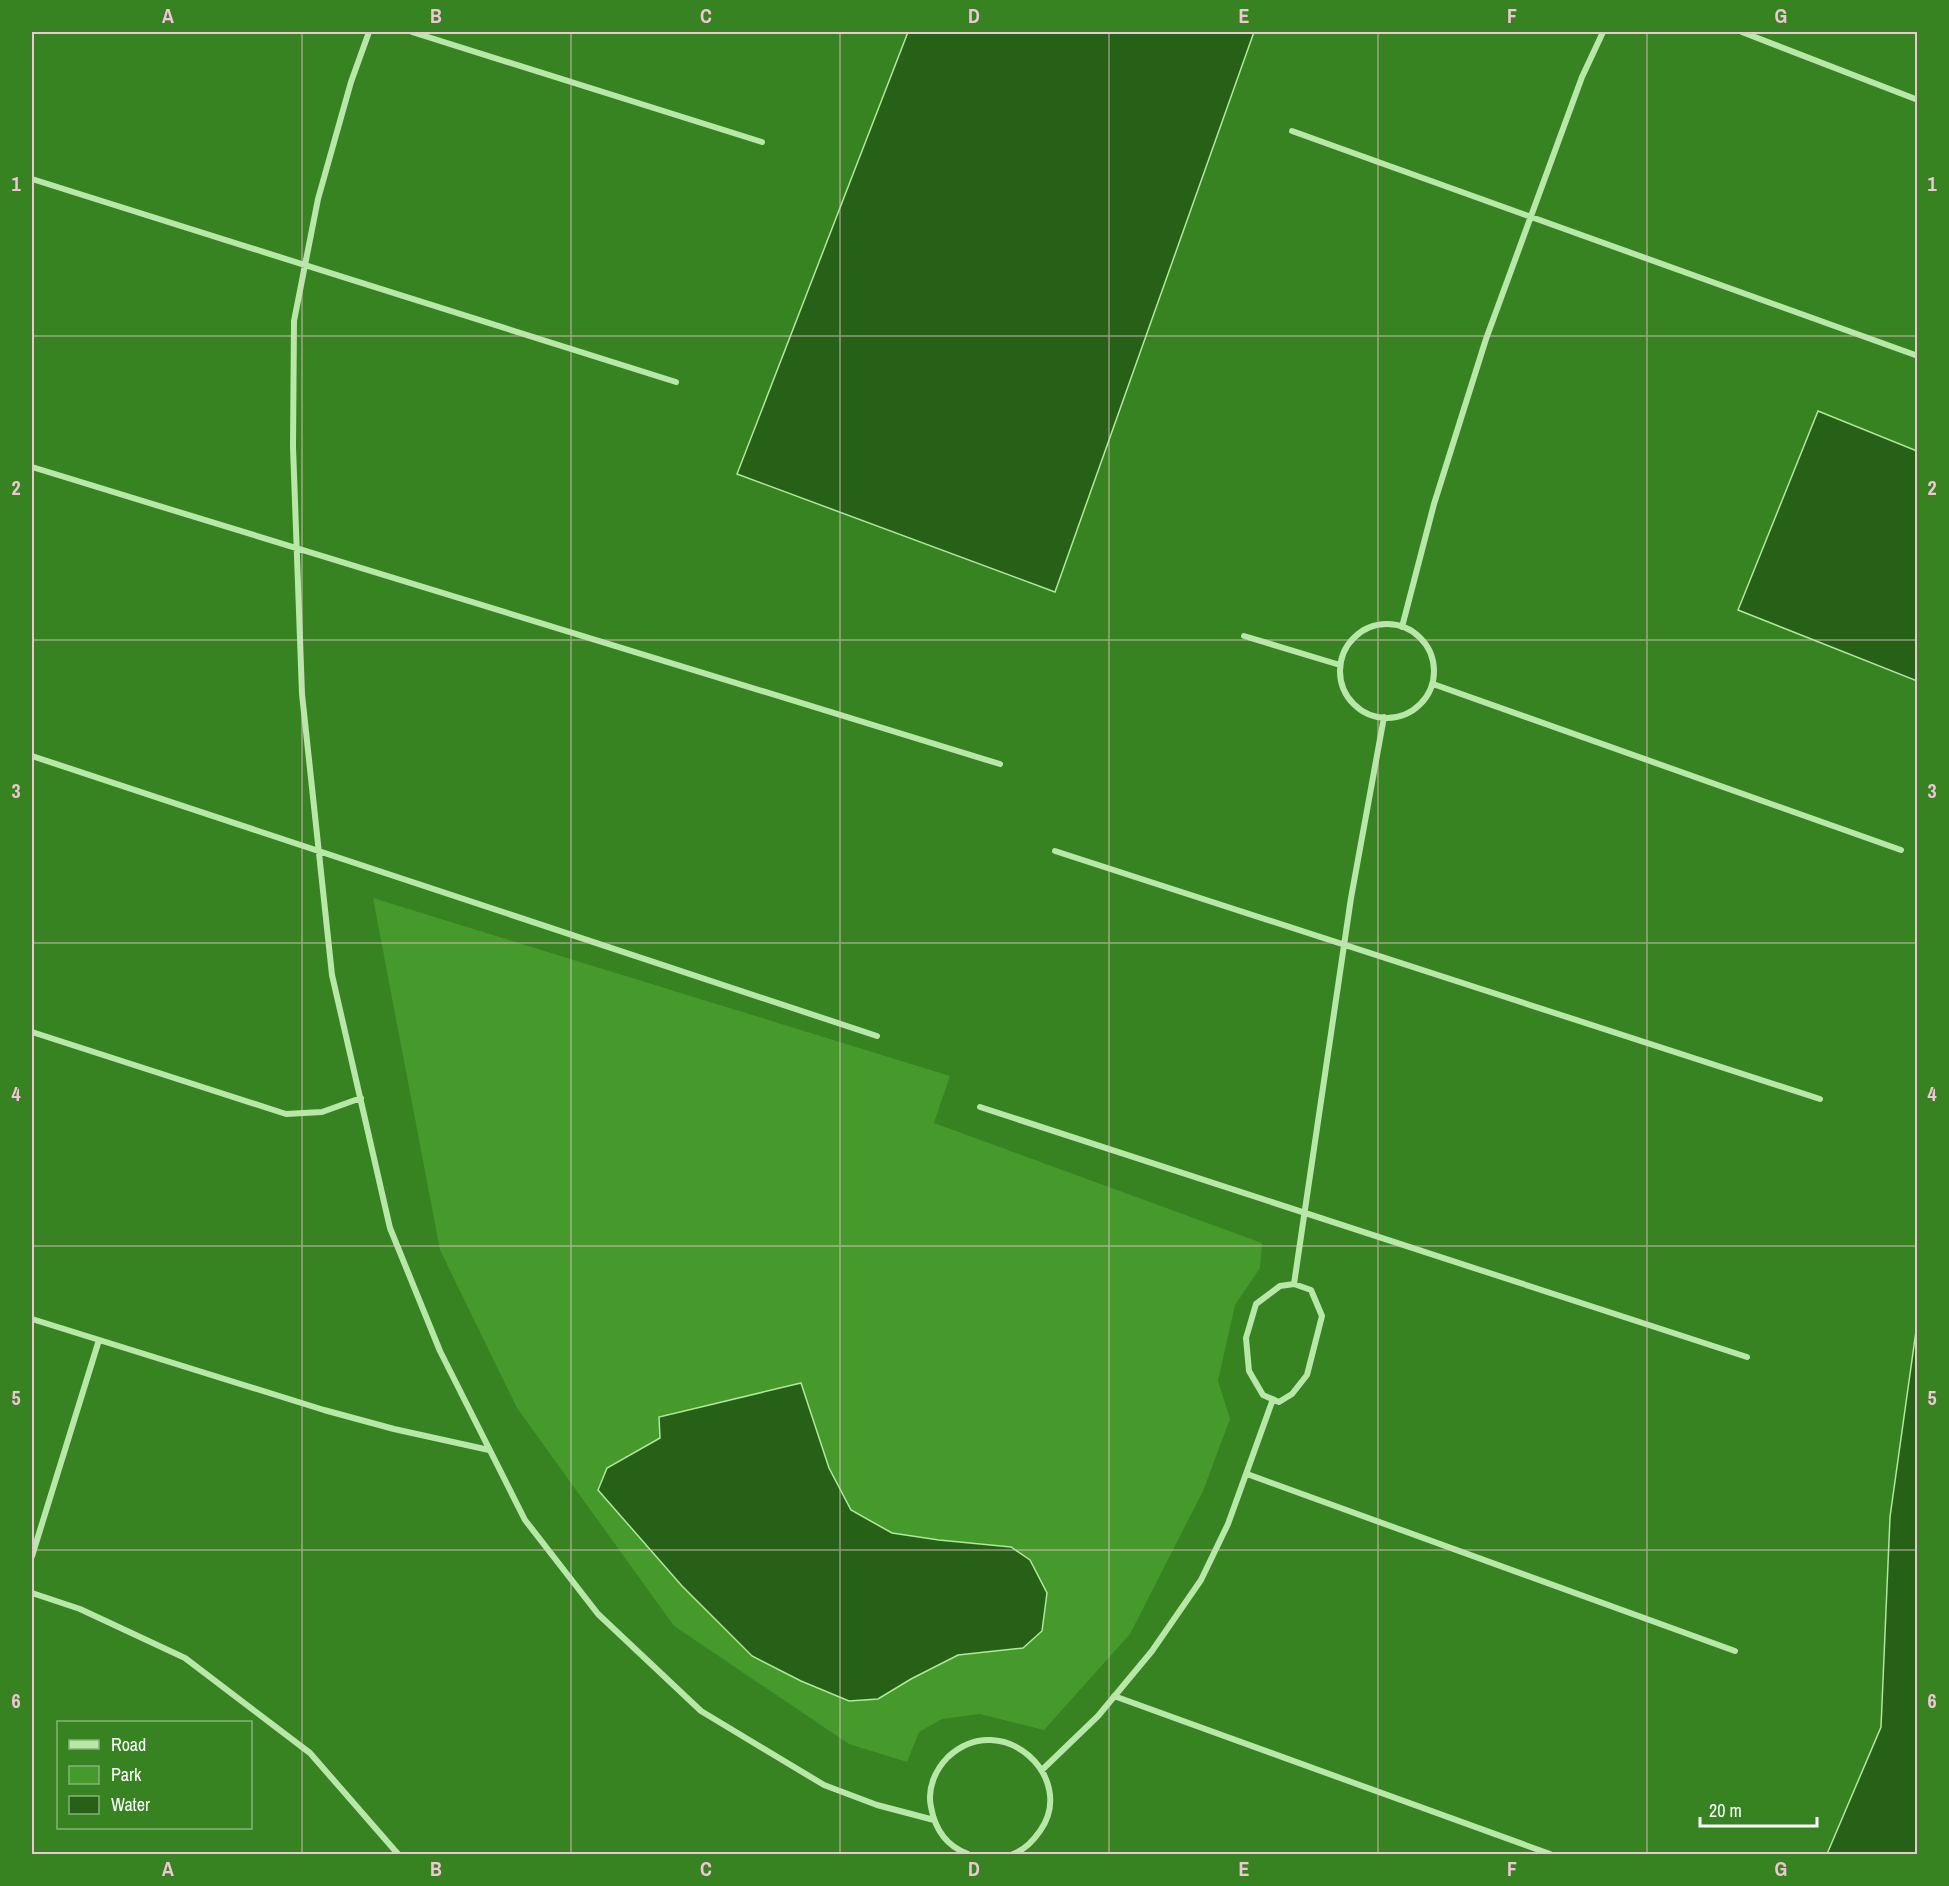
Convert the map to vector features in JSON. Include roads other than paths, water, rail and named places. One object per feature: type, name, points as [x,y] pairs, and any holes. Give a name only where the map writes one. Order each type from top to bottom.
[{"type":"street","points":[[369,32],[351,82],[318,199],[294,321],[293,447],[302,693],[332,975],[390,1228],[440,1351],[525,1520],[598,1614],[701,1711],[824,1785],[878,1805],[934,1820]]},
{"type":"street","points":[[412,32],[762,142]]},
{"type":"street","points":[[1402,627],[1434,504],[1479,361],[1582,77],[1603,32]]},
{"type":"street","points":[[1742,32],[1917,100]]},
{"type":"street","points":[[1292,131],[1917,356]]},
{"type":"street","points":[[32,179],[676,382]]},
{"type":"street","points":[[32,467],[1000,764]]},
{"type":"street","points":[[1380,624],[1395,624],[1423,639],[1431,653],[1435,669],[1433,684],[1425,698],[1414,710],[1400,716],[1384,717],[1369,714],[1356,706],[1346,694],[1341,680],[1340,665],[1345,650],[1365,629],[1380,624]]},
{"type":"street","points":[[1244,636],[1340,665]]},
{"type":"street","points":[[1433,684],[1901,850]]},
{"type":"street","points":[[1294,1284],[1351,898],[1384,717]]},
{"type":"street","points":[[32,756],[877,1036]]},
{"type":"street","points":[[1055,851],[1820,1099]]},
{"type":"street","points":[[32,1032],[286,1114],[322,1112],[361,1098]]},
{"type":"street","points":[[980,1107],[1747,1358]]},
{"type":"street","points":[[1294,1284],[1311,1290],[1322,1316],[1307,1376],[1292,1394],[1279,1402],[1263,1395],[1249,1371],[1246,1338],[1256,1304],[1280,1286],[1294,1284]]},
{"type":"street","points":[[32,1319],[324,1410],[394,1429],[489,1450]]},
{"type":"street","points":[[32,1556],[99,1340]]},
{"type":"street","points":[[1042,1770],[1098,1716],[1152,1651],[1201,1580],[1228,1524],[1273,1400]]},
{"type":"street","points":[[1247,1474],[1735,1651]]},
{"type":"street","points":[[32,1593],[80,1609],[185,1658],[310,1753],[398,1854]]},
{"type":"street","points":[[1114,1696],[1550,1854]]},
{"type":"street","points":[[968,1854],[958,1851],[943,1838],[934,1820],[930,1801],[932,1782],[942,1764],[956,1750],[973,1742],[993,1740],[1012,1744],[1029,1755],[1042,1770],[1048,1788],[1050,1807],[1044,1826],[1033,1842],[1015,1854]]},
{"type":"water","points":[[908,32],[1254,32],[1055,592],[737,474]]},
{"type":"water","points":[[1818,411],[1917,451],[1917,681],[1738,610]]},
{"type":"water","points":[[1917,1324],[1917,1854],[1827,1854],[1881,1727],[1890,1517]]},
{"type":"water","points":[[801,1383],[829,1468],[851,1510],[892,1533],[1011,1547],[1030,1560],[1047,1593],[1042,1631],[1023,1648],[958,1655],[878,1699],[849,1701],[801,1681],[752,1656],[682,1586],[598,1490],[607,1468],[660,1438],[659,1417]]}]
